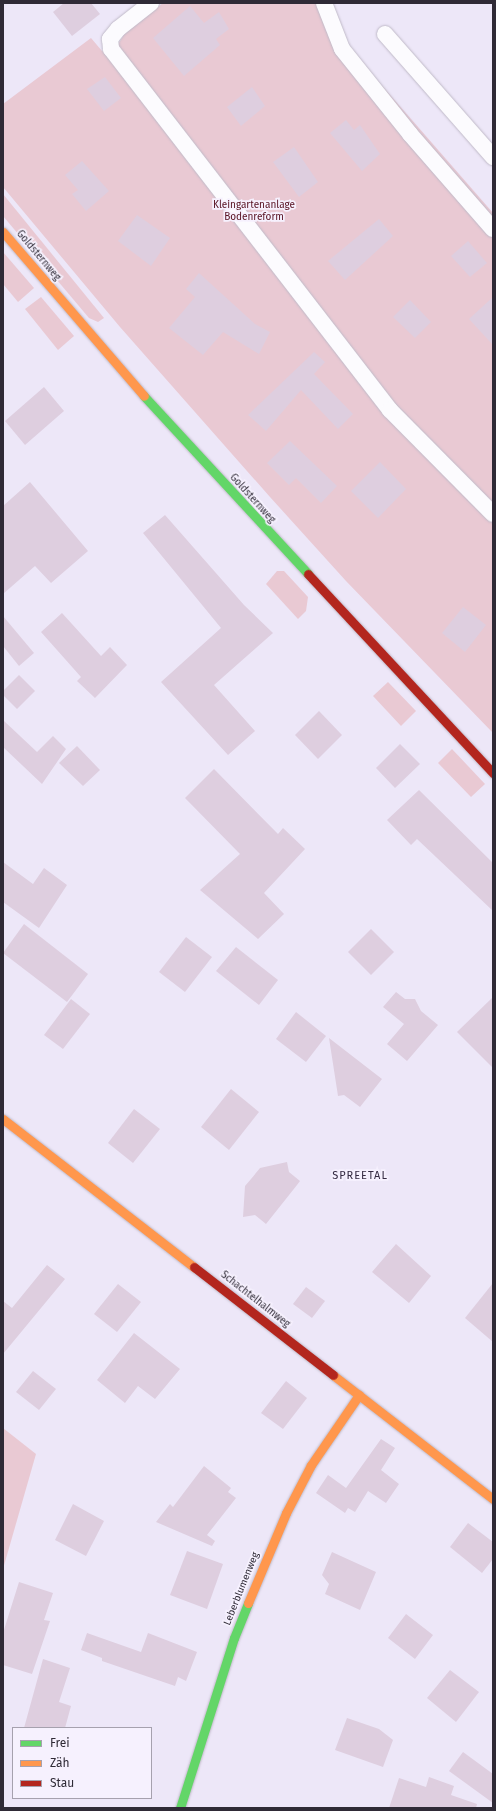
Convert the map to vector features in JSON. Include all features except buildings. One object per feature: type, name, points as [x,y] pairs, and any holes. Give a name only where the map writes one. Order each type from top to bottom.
[{"type":"street","name":"Goldsternweg","points":[[3,232],[188,446],[493,773]]},
{"type":"street","name":"Schachtelhalmweg","points":[[3,1120],[493,1499]]},
{"type":"street","name":"Leberblumenweg","points":[[180,1808],[234,1638],[286,1513],[310,1465],[359,1395]]},
{"type":"lane","points":[[151,3],[118,29],[110,39],[111,49],[390,410],[493,514]]},
{"type":"lane","points":[[324,3],[342,49],[410,134],[493,229]]},
{"type":"lane","points":[[385,34],[493,157]]},
{"type":"green space","name":"Kleingartenanlage Bodenreform","points":[[163,3],[316,3],[357,57],[493,213],[493,733],[346,581],[270,497],[120,327],[3,187],[3,104],[91,38],[102,51],[117,46],[125,33]]},
{"type":"green space","points":[[3,194],[104,318],[98,322],[89,318],[3,216]]},
{"type":"green space","points":[[3,252],[34,288],[18,302],[3,284]]},
{"type":"green space","points":[[41,297],[74,336],[58,350],[25,309]]},
{"type":"green space","points":[[277,571],[284,571],[308,597],[306,611],[298,619],[266,584]]},
{"type":"green space","points":[[388,682],[416,711],[401,726],[373,696]]},
{"type":"green space","points":[[452,749],[485,784],[471,797],[438,763]]},
{"type":"green space","points":[[3,1428],[36,1454],[3,1569]]},
{"type":"traffic: fast","points":[[144,396],[308,574]]},
{"type":"traffic: fast","points":[[180,1808],[234,1638],[248,1603]]},
{"type":"traffic: slow","points":[[3,232],[144,396]]},
{"type":"traffic: slow","points":[[3,1119],[194,1267]]},
{"type":"traffic: slow","points":[[333,1375],[493,1499]]},
{"type":"traffic: slow","points":[[248,1603],[286,1513],[311,1465],[359,1395]]},
{"type":"traffic: jam","points":[[308,574],[493,773]]},
{"type":"traffic: jam","points":[[194,1267],[333,1375]]},
{"type":"district","name":"SPREETAL","points":[[360,1176]]}]
